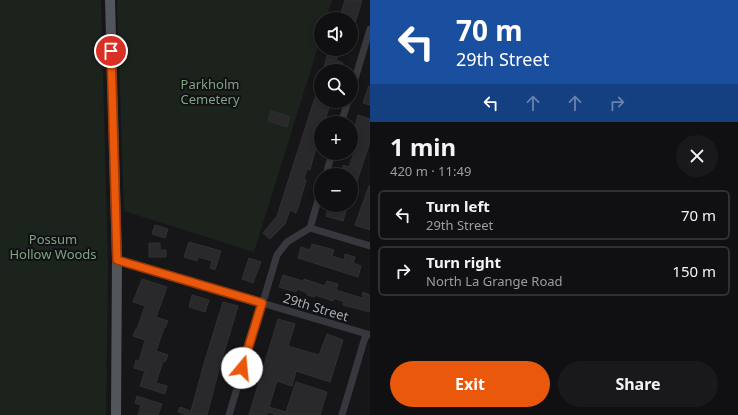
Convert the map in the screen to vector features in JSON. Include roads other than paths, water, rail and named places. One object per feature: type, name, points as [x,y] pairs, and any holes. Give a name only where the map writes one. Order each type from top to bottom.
[{"type":"main road","points":[[110,0],[117,260],[116,415]]},
{"type":"street","points":[[358,69],[370,29]]},
{"type":"street","points":[[229,415],[277,256],[287,242],[310,228],[315,212]]},
{"type":"street","points":[[310,228],[370,246]]},
{"type":"street","name":"29th Street","points":[[117,260],[368,335]]},
{"type":"street","points":[[342,415],[368,335]]},
{"type":"park label","name":"Parkholm Cemetery","points":[[210,92]]},
{"type":"park label","name":"Possum Hollow Woods","points":[[53,246]]}]
